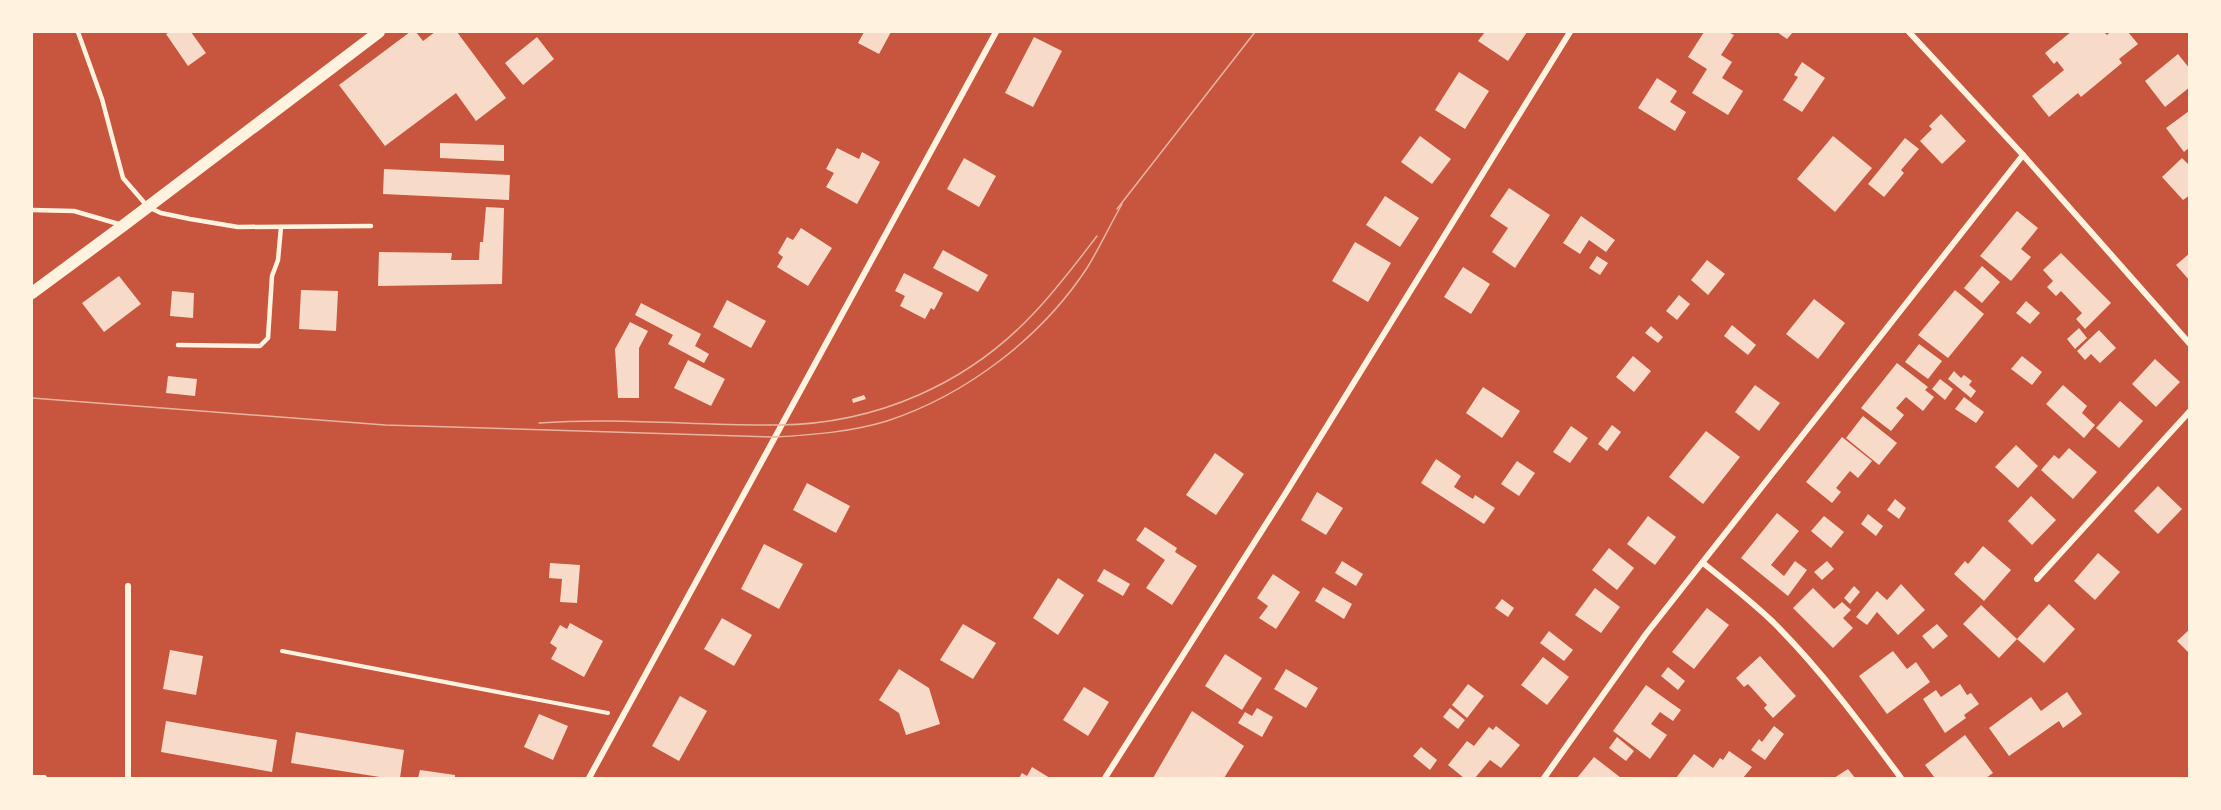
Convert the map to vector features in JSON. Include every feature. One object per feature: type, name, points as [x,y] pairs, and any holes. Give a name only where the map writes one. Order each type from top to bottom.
[{"type":"main road","points":[[32,293],[379,32]]},
{"type":"street","points":[[589,778],[996,32]]},
{"type":"street","points":[[1105,778],[1287,491],[1570,32]]},
{"type":"street","points":[[1909,32],[2023,155],[2190,344]]},
{"type":"street","points":[[1544,778],[1646,634],[2023,155]]},
{"type":"street","points":[[2037,579],[2190,411]]},
{"type":"street","points":[[1703,563],[1751,603],[1791,641],[1841,699],[1901,778]]},
{"type":"street","points":[[128,586],[128,778]]},
{"type":"street","points":[[32,777],[44,778]]},
{"type":"lane","points":[[78,32],[102,99],[123,178],[148,207],[161,213],[238,227],[371,226]]},
{"type":"lane","points":[[32,210],[74,211],[124,225]]},
{"type":"lane","points":[[178,345],[260,346],[268,338],[272,276],[278,260],[281,227]]},
{"type":"path","points":[[282,651],[623,716]]},
{"type":"building","points":[[191,32],[206,53],[188,66],[166,34]]},
{"type":"building","points":[[410,32],[416,32],[423,41],[435,32],[457,32],[506,98],[476,121],[456,93],[385,146],[339,85]]},
{"type":"building","points":[[864,32],[891,32],[879,54],[858,43]]},
{"type":"building","points":[[1485,32],[1527,32],[1508,61],[1478,41]]},
{"type":"building","points":[[1704,32],[1728,32],[1734,35],[1721,55],[1732,62],[1722,78],[1743,91],[1728,115],[1692,93],[1707,69],[1688,57]]},
{"type":"building","points":[[1777,32],[1793,32],[1787,39]]},
{"type":"building","points":[[2071,32],[2104,32],[2107,35],[2110,32],[2128,32],[2138,44],[2119,59],[2122,63],[2081,97],[2078,93],[2049,117],[2032,96],[2064,70],[2057,61],[2054,64],[2045,53]]},
{"type":"building","points":[[537,37],[554,59],[523,85],[505,63]]},
{"type":"building","points":[[1034,37],[1062,51],[1033,107],[1005,93]]},
{"type":"building","points":[[2178,54],[2190,69],[2190,87],[2165,107],[2145,81]]},
{"type":"building","points":[[1802,62],[1825,78],[1802,112],[1783,100],[1798,77],[1794,75]]},
{"type":"building","points":[[1459,72],[1489,91],[1465,129],[1435,110]]},
{"type":"building","points":[[1657,78],[1677,91],[1670,102],[1686,112],[1675,131],[1638,108]]},
{"type":"building","points":[[2189,111],[2190,147],[2184,152],[2166,128]]},
{"type":"building","points":[[1941,114],[1966,141],[1942,164],[1920,141],[1932,129],[1929,126]]},
{"type":"building","points":[[1420,136],[1451,159],[1432,184],[1401,162]]},
{"type":"building","points":[[1833,136],[1872,168],[1835,212],[1797,179]]},
{"type":"building","points":[[1905,138],[1919,149],[1901,170],[1904,173],[1884,197],[1868,184]]},
{"type":"building","points":[[440,143],[504,145],[504,161],[440,158]]},
{"type":"building","points":[[837,148],[859,159],[862,152],[880,162],[857,204],[826,187],[834,173],[826,169]]},
{"type":"building","points":[[964,158],[996,176],[979,207],[947,189]]},
{"type":"building","points":[[2182,158],[2190,166],[2190,195],[2183,200],[2162,177]]},
{"type":"building","points":[[384,169],[510,175],[509,200],[383,194]]},
{"type":"building","points":[[1509,188],[1550,215],[1515,268],[1492,252],[1508,228],[1490,216]]},
{"type":"building","points":[[1385,196],[1419,218],[1400,247],[1366,225]]},
{"type":"building","points":[[486,207],[504,208],[502,284],[378,286],[379,252],[452,253],[451,260],[479,260]]},
{"type":"building","points":[[2017,211],[2038,228],[2021,249],[2031,257],[2011,281],[1980,256]]},
{"type":"building","points":[[1581,216],[1615,240],[1606,252],[1589,240],[1580,254],[1563,243]]},
{"type":"building","points":[[801,228],[832,248],[808,286],[777,267],[783,257],[778,253],[787,237],[793,240]]},
{"type":"building","points":[[1355,242],[1391,263],[1368,302],[1332,281]]},
{"type":"building","points":[[943,250],[988,275],[978,292],[933,268]]},
{"type":"building","points":[[2061,253],[2111,303],[2085,329],[2076,319],[2082,313],[2061,291],[2056,296],[2047,287],[2053,281],[2043,270]]},
{"type":"building","points":[[2190,253],[2190,281],[2176,265]]},
{"type":"building","points":[[1597,256],[1608,263],[1600,275],[1589,268]]},
{"type":"building","points":[[1707,260],[1725,274],[1708,295],[1691,280]]},
{"type":"building","points":[[1982,266],[2000,282],[1982,303],[1964,288]]},
{"type":"building","points":[[1463,267],[1490,284],[1471,314],[1444,297]]},
{"type":"building","points":[[904,273],[943,293],[934,310],[931,308],[925,319],[900,306],[905,296],[895,291]]},
{"type":"building","points":[[119,276],[141,304],[104,332],[82,303]]},
{"type":"building","points":[[301,290],[338,291],[336,331],[299,329]]},
{"type":"building","points":[[1955,290],[1984,314],[1948,358],[1918,335]]},
{"type":"building","points":[[172,291],[194,293],[193,318],[170,316]]},
{"type":"building","points":[[1679,295],[1690,304],[1677,320],[1666,311]]},
{"type":"building","points":[[1814,299],[1845,323],[1818,359],[1786,334]]},
{"type":"building","points":[[727,300],[766,321],[751,348],[713,327]]},
{"type":"building","points":[[2026,301],[2040,313],[2030,324],[2016,313]]},
{"type":"building","points":[[641,303],[701,334],[695,346],[709,354],[704,363],[668,344],[673,335],[635,315]]},
{"type":"building","points":[[630,322],[648,331],[639,348],[639,398],[618,398],[615,349]]},
{"type":"building","points":[[1732,325],[1756,345],[1748,355],[1724,336]]},
{"type":"building","points":[[1651,326],[1663,337],[1658,343],[1645,333]]},
{"type":"building","points":[[2079,328],[2087,338],[2075,349],[2067,339]]},
{"type":"building","points":[[2099,330],[2116,348],[2100,363],[2091,354],[2085,360],[2077,351]]},
{"type":"building","points":[[1919,344],[1942,361],[1928,379],[1905,362]]},
{"type":"building","points":[[1633,356],[1651,371],[1634,392],[1616,377]]},
{"type":"building","points":[[2022,356],[2042,372],[2032,385],[2011,369]]},
{"type":"building","points":[[2155,359],[2180,382],[2156,407],[2132,384]]},
{"type":"building","points":[[688,360],[725,379],[711,406],[674,388]]},
{"type":"building","points":[[1897,363],[1928,387],[1925,390],[1934,397],[1923,411],[1906,397],[1896,408],[1904,415],[1891,431],[1861,408]]},
{"type":"building","points":[[1954,371],[1961,378],[1964,375],[1972,381],[1969,385],[1976,391],[1971,398],[1948,379]]},
{"type":"building","points":[[168,376],[197,379],[195,396],[166,393]]},
{"type":"building","points":[[1940,379],[1953,389],[1945,400],[1932,389]]},
{"type":"building","points":[[1755,385],[1780,403],[1759,431],[1735,412]]},
{"type":"building","points":[[2063,385],[2087,406],[2082,413],[2095,425],[2084,438],[2046,404]]},
{"type":"building","points":[[1483,387],[1520,411],[1502,438],[1466,413]]},
{"type":"building","points":[[864,395],[866,399],[853,403],[852,399]]},
{"type":"building","points":[[1964,397],[1984,412],[1976,423],[1955,409]]},
{"type":"building","points":[[2120,401],[2143,421],[2119,448],[2096,428]]},
{"type":"building","points":[[1863,416],[1897,443],[1879,465],[1846,438]]},
{"type":"building","points":[[1612,425],[1621,432],[1607,451],[1598,444]]},
{"type":"building","points":[[1571,426],[1588,438],[1570,463],[1553,452]]},
{"type":"building","points":[[1706,431],[1740,457],[1703,504],[1669,477]]},
{"type":"building","points":[[1842,437],[1872,461],[1858,478],[1850,471],[1836,488],[1841,492],[1832,503],[1806,482]]},
{"type":"building","points":[[2016,445],[2038,466],[2018,488],[1995,467]]},
{"type":"building","points":[[2069,448],[2097,472],[2073,499],[2041,470],[2054,455],[2059,459]]},
{"type":"building","points":[[1215,453],[1244,474],[1216,515],[1186,495]]},
{"type":"building","points":[[1436,459],[1461,476],[1454,487],[1473,499],[1475,495],[1495,508],[1484,524],[1421,483]]},
{"type":"building","points":[[1517,461],[1535,473],[1519,496],[1501,484]]},
{"type":"building","points":[[807,483],[850,506],[836,533],[793,510]]},
{"type":"building","points":[[2158,486],[2182,509],[2158,534],[2134,511]]},
{"type":"building","points":[[1317,492],[1343,508],[1326,535],[1301,520]]},
{"type":"building","points":[[2031,496],[2056,520],[2032,545],[2008,521]]},
{"type":"building","points":[[1895,499],[1906,508],[1899,519],[1887,510]]},
{"type":"building","points":[[1777,513],[1799,531],[1771,565],[1784,576],[1795,561],[1807,570],[1788,596],[1741,558]]},
{"type":"building","points":[[1868,514],[1883,526],[1876,536],[1861,524]]},
{"type":"building","points":[[1648,516],[1676,537],[1655,565],[1627,544]]},
{"type":"building","points":[[1824,516],[1844,532],[1831,548],[1811,531]]},
{"type":"building","points":[[1145,527],[1177,548],[1175,552],[1197,566],[1172,605],[1146,588],[1165,560],[1136,540]]},
{"type":"building","points":[[764,544],[803,564],[779,609],[741,589]]},
{"type":"building","points":[[1983,546],[2011,570],[1984,601],[1954,574],[1965,561],[1968,564]]},
{"type":"building","points":[[1609,548],[1634,568],[1617,590],[1592,570]]},
{"type":"building","points":[[2098,553],[2120,572],[2095,600],[2074,581]]},
{"type":"building","points":[[1342,561],[1363,574],[1356,586],[1335,573]]},
{"type":"building","points":[[1827,561],[1834,569],[1822,580],[1814,572]]},
{"type":"building","points":[[550,563],[580,565],[577,603],[560,602],[562,579],[549,578]]},
{"type":"building","points":[[1104,569],[1130,584],[1123,596],[1097,581]]},
{"type":"building","points":[[1273,574],[1300,592],[1276,629],[1259,618],[1268,606],[1257,598]]},
{"type":"building","points":[[1058,578],[1084,595],[1058,635],[1033,618]]},
{"type":"building","points":[[1901,584],[1925,610],[1898,635],[1877,612],[1867,625],[1856,617],[1877,591],[1887,600]]},
{"type":"building","points":[[1854,586],[1860,592],[1850,604],[1844,598]]},
{"type":"building","points":[[1323,587],[1352,604],[1344,619],[1315,601]]},
{"type":"building","points":[[1595,588],[1620,607],[1601,633],[1575,615]]},
{"type":"building","points":[[1813,588],[1834,609],[1842,602],[1851,610],[1843,618],[1853,628],[1833,648],[1793,608]]},
{"type":"building","points":[[1502,599],[1514,608],[1508,617],[1495,608]]},
{"type":"building","points":[[2049,604],[2075,629],[2044,663],[2017,639]]},
{"type":"building","points":[[1981,605],[2017,639],[1999,658],[1963,624]]},
{"type":"building","points":[[1707,608],[1729,625],[1694,669],[1672,652]]},
{"type":"building","points":[[722,618],[752,635],[734,666],[704,649]]},
{"type":"building","points":[[570,623],[603,641],[584,677],[551,659],[557,648],[550,643],[560,625],[567,629]]},
{"type":"building","points":[[963,624],[996,643],[973,679],[940,660]]},
{"type":"building","points":[[1937,624],[1948,636],[1933,649],[1922,636]]},
{"type":"building","points":[[2190,629],[2190,654],[2177,641]]},
{"type":"building","points":[[1549,631],[1573,650],[1564,661],[1540,643]]},
{"type":"building","points":[[170,650],[203,656],[196,695],[163,689]]},
{"type":"building","points":[[1893,651],[1907,669],[1916,662],[1930,682],[1887,714],[1859,676]]},
{"type":"building","points":[[1225,654],[1262,678],[1242,710],[1205,686]]},
{"type":"building","points":[[1760,656],[1796,696],[1773,718],[1764,708],[1767,705],[1748,684],[1744,687],[1736,678]]},
{"type":"building","points":[[1543,657],[1569,677],[1547,705],[1521,685]]},
{"type":"building","points":[[1668,667],[1685,681],[1678,690],[1661,676]]},
{"type":"building","points":[[899,669],[929,688],[940,724],[906,735],[899,713],[879,700]]},
{"type":"building","points":[[1286,669],[1318,688],[1306,708],[1274,689]]},
{"type":"building","points":[[1468,684],[1484,696],[1467,718],[1452,705]]},
{"type":"building","points":[[1960,684],[1967,695],[1971,693],[1979,704],[1964,715],[1966,718],[1945,733],[1923,699],[1936,690],[1941,697]]},
{"type":"building","points":[[1646,685],[1681,710],[1673,721],[1660,712],[1651,724],[1667,735],[1650,759],[1613,731]]},
{"type":"building","points":[[1084,687],[1109,702],[1088,736],[1063,720]]},
{"type":"building","points":[[2067,692],[2082,714],[2063,728],[2059,721],[2009,756],[1989,728],[2031,697],[2041,711]]},
{"type":"building","points":[[680,696],[707,711],[679,761],[652,746]]},
{"type":"building","points":[[1257,708],[1273,717],[1262,737],[1238,723],[1245,712],[1252,716]]},
{"type":"building","points":[[1450,708],[1465,720],[1458,729],[1443,717]]},
{"type":"building","points":[[1192,711],[1244,746],[1224,778],[1153,778]]},
{"type":"building","points":[[539,714],[568,726],[553,760],[524,747]]},
{"type":"building","points":[[166,721],[277,740],[272,772],[161,752]]},
{"type":"building","points":[[1496,726],[1520,745],[1501,768],[1490,760],[1475,778],[1464,778],[1448,765],[1467,741],[1474,746],[1489,727],[1493,730]]},
{"type":"building","points":[[1774,726],[1784,734],[1765,760],[1751,750],[1759,739],[1762,742]]},
{"type":"building","points":[[296,732],[404,750],[400,778],[386,778],[291,763]]},
{"type":"building","points":[[1965,735],[1993,773],[1986,778],[1935,778],[1925,765]]},
{"type":"building","points":[[1617,737],[1634,751],[1626,761],[1609,748]]},
{"type":"building","points":[[1421,747],[1437,760],[1430,770],[1413,756]]},
{"type":"building","points":[[1729,751],[1752,767],[1743,778],[1676,778],[1694,754],[1713,768]]},
{"type":"building","points":[[1594,757],[1616,774],[1621,778],[1577,778]]},
{"type":"building","points":[[1032,767],[1050,778],[1019,778],[1022,773],[1027,776]]},
{"type":"building","points":[[1848,769],[1855,778],[1834,778]]},
{"type":"building","points":[[420,770],[455,775],[455,778],[418,778]]},
{"type":"tram line","points":[[1117,209],[1255,32]]},
{"type":"tram line","points":[[32,398],[385,425],[774,437],[845,430],[873,425],[916,410],[973,380],[999,361],[1047,318],[1068,294],[1092,260],[1122,204]]},
{"type":"tram line","points":[[539,423],[629,421],[779,425],[815,423],[885,408],[950,379],[980,360],[1008,338],[1051,294],[1097,236]]}]
